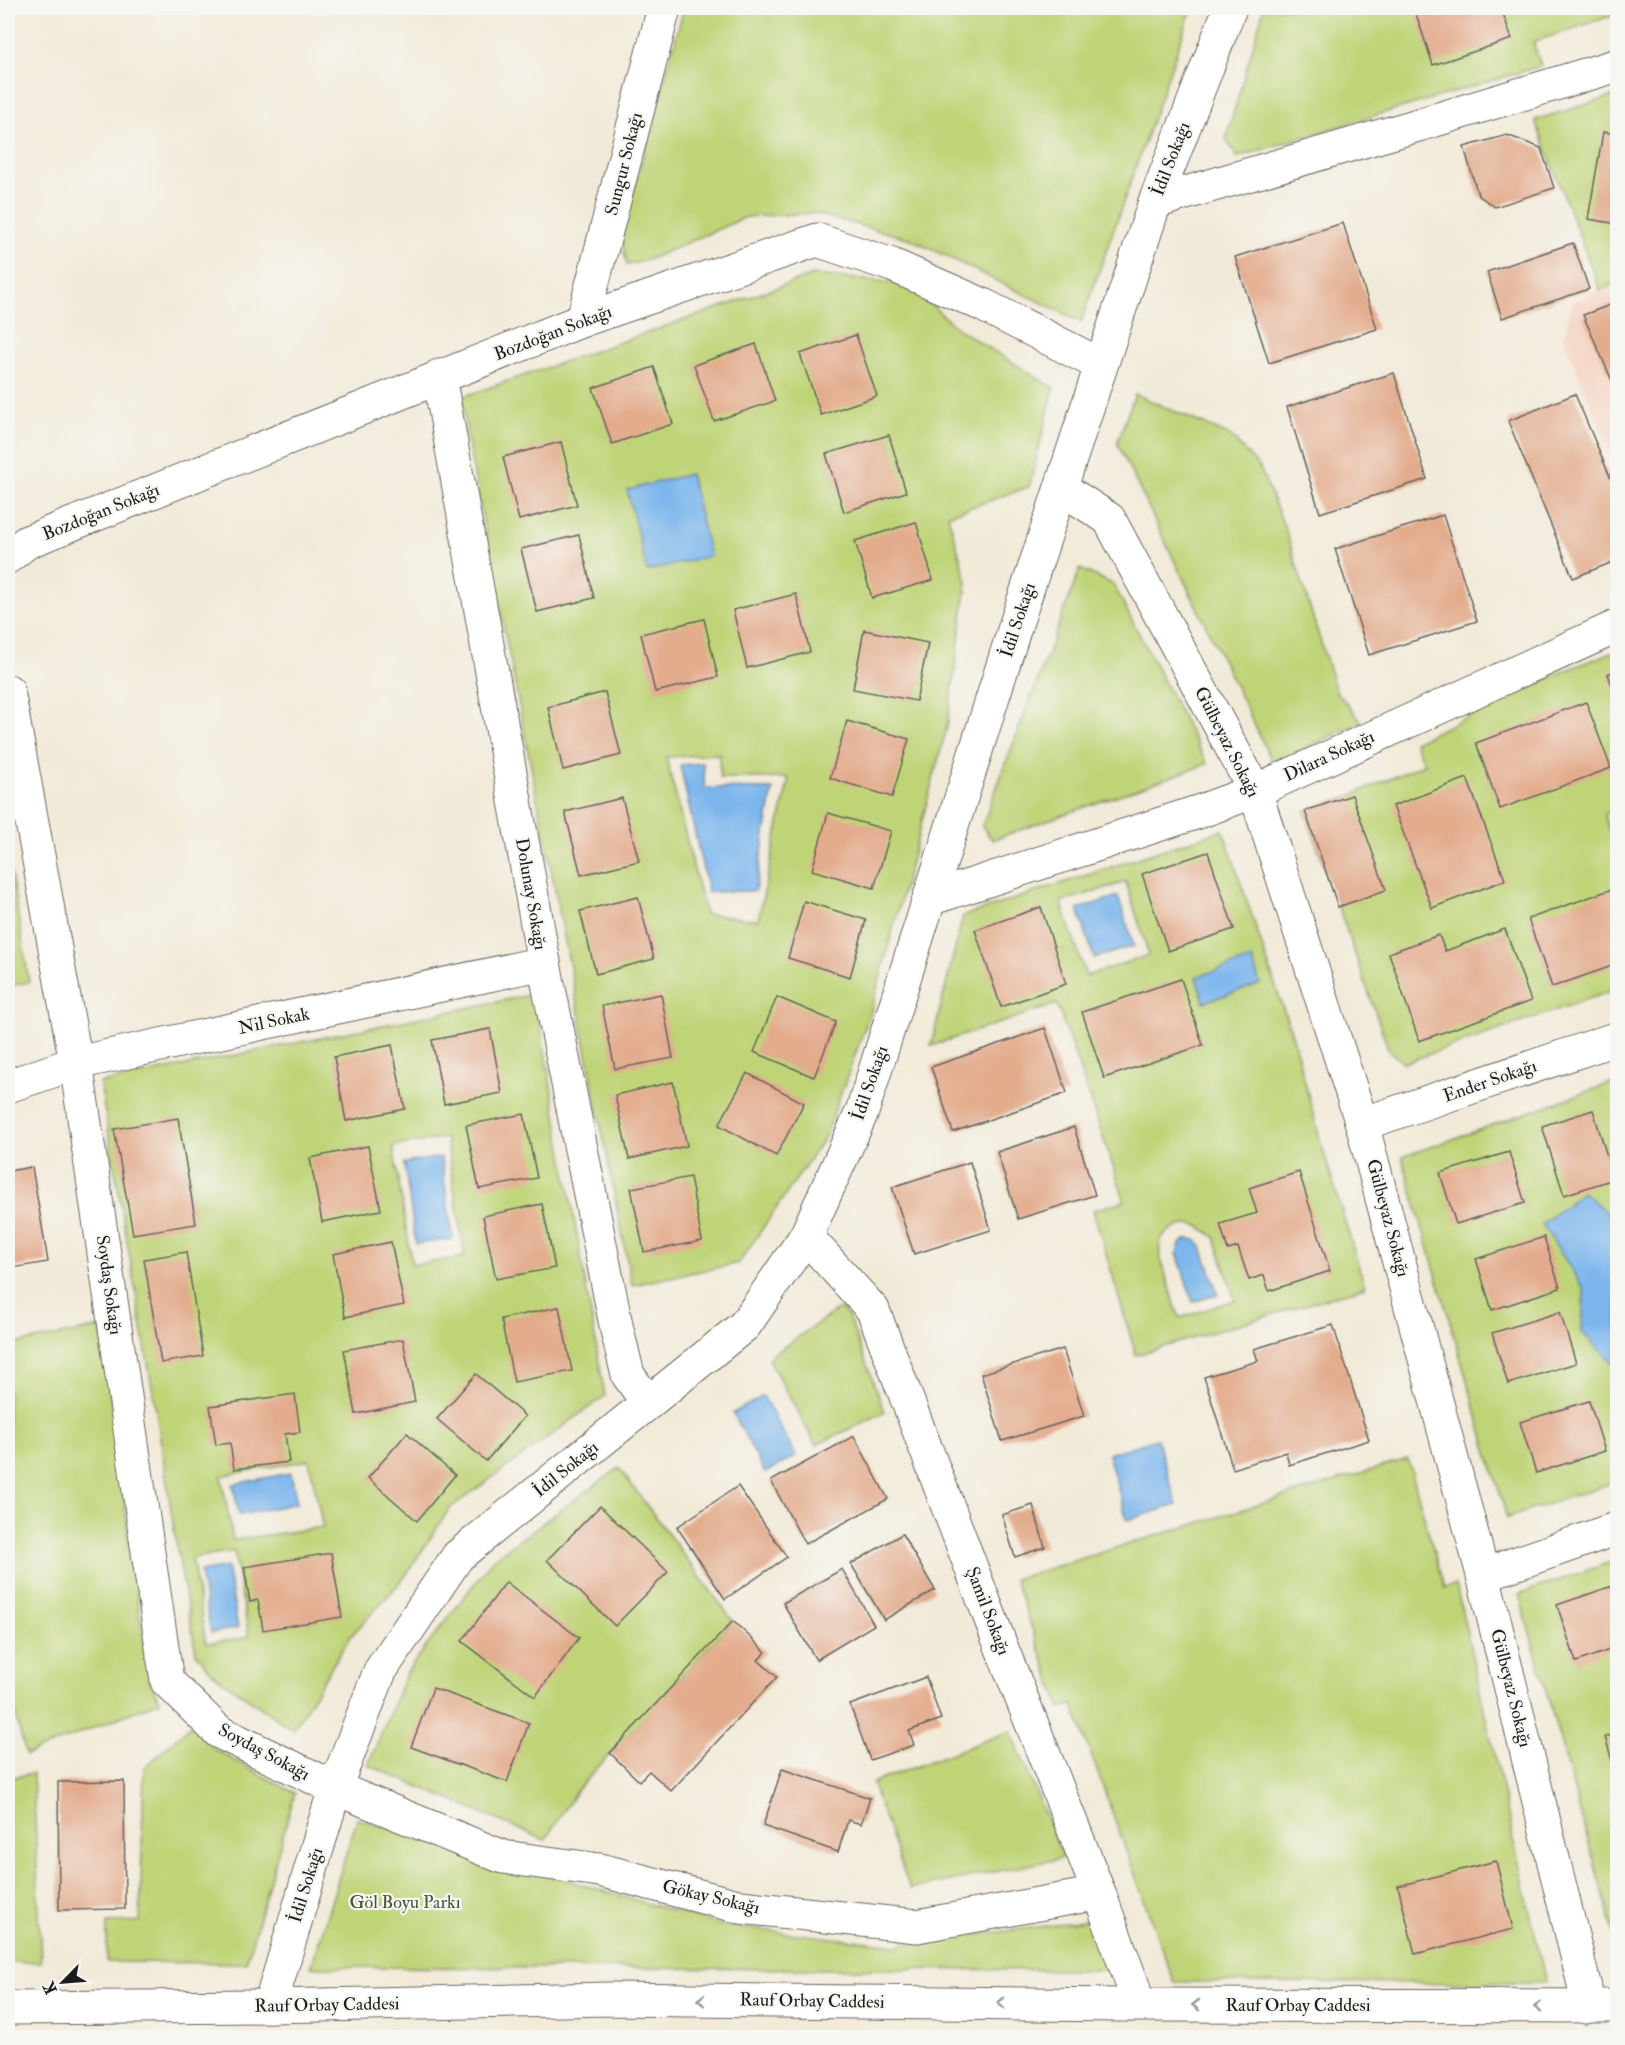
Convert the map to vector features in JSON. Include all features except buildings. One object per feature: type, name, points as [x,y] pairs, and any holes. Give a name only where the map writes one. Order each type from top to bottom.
[{"type":"street","name":"Sungur Sokağı","points":[[583,320],[664,8]]},
{"type":"street","name":"İdil Sokağı","points":[[270,2006],[335,1788],[380,1671],[458,1556],[745,1325],[807,1236],[862,1112],[1060,488],[1155,202],[1230,8]]},
{"type":"street","points":[[1155,202],[1432,122],[1617,65]]},
{"type":"street","name":"Bozdoğan Sokağı","points":[[8,557],[27,542],[439,376],[583,320],[818,240],[892,265],[981,304],[1101,365]]},
{"type":"street","name":"Dolunay Sokağı","points":[[439,376],[544,963],[617,1330],[628,1375],[648,1403]]},
{"type":"street","name":"Gülbeyaz Sokağı","points":[[1060,488],[1109,519],[1255,791],[1362,1124],[1483,1575],[1585,1988],[1602,2007]]},
{"type":"street","name":"Dilara Sokağı","points":[[929,899],[1201,811],[1255,791],[1617,626]]},
{"type":"street","name":"Soydaş Sokağı","points":[[8,691],[76,1063],[167,1681],[219,1732],[335,1788]]},
{"type":"street","name":"Nil Sokak","points":[[8,1086],[76,1063],[544,963]]},
{"type":"street","name":"Ender Sokağı","points":[[1362,1124],[1617,1038]]},
{"type":"street","name":"Şamil Sokağı","points":[[807,1236],[873,1310],[997,1636],[1099,1893],[1134,1989],[1137,2004]]},
{"type":"street","points":[[1483,1575],[1617,1528]]},
{"type":"street","name":"Gökay Sokağı","points":[[335,1788],[503,1857],[600,1870],[741,1907],[917,1926],[1099,1893]]},
{"type":"street","name":"Rauf Orbay Caddesi","points":[[8,2008],[270,2006],[610,1999],[1602,2007]]},
{"type":"shaded area","points":[[1617,282],[1617,468],[1564,340],[1572,302]]},
{"type":"green space","points":[[684,8],[1192,8],[1081,322],[911,239],[813,213],[746,217],[650,259],[627,265],[621,236]]},
{"type":"green space","points":[[1264,8],[1617,8],[1617,14],[1533,42],[1541,66],[1237,157],[1226,139]]},
{"type":"green space","points":[[1617,95],[1617,282],[1600,290],[1535,120]]},
{"type":"green space","points":[[813,275],[908,284],[958,329],[1054,388],[1029,487],[948,515],[967,582],[947,727],[871,1011],[825,1137],[739,1263],[632,1285],[467,438],[462,397]],"holes":[[[719,754],[720,778],[789,778],[758,920],[705,914],[666,757]]]},
{"type":"green space","points":[[1135,394],[1231,436],[1260,468],[1286,531],[1336,691],[1362,722],[1273,763],[1117,443]]},
{"type":"green space","points":[[1080,569],[1113,584],[1207,764],[992,840],[982,826]]},
{"type":"green space","points":[[1617,650],[1617,809],[1604,814],[1617,855],[1617,989],[1404,1063],[1389,1051],[1305,811],[1352,795],[1424,764],[1414,742],[1562,672]]},
{"type":"green space","points":[[1223,830],[1293,1038],[1321,1143],[1365,1287],[1136,1355],[1093,1210],[1125,1201],[1057,1004],[931,1046],[963,916]],"holes":[[[1126,882],[1149,955],[1086,976],[1061,902]],[[1189,1224],[1198,1226],[1215,1237],[1235,1300],[1180,1318],[1161,1261],[1160,1244],[1167,1232]]]},
{"type":"green space","points":[[8,855],[29,982],[8,986]]},
{"type":"green space","points":[[535,994],[605,1396],[450,1508],[404,1578],[350,1637],[293,1730],[214,1675],[196,1653],[100,1083]],"holes":[[[446,1138],[465,1257],[412,1265],[393,1146]],[[309,1460],[323,1527],[233,1540],[221,1476]],[[234,1551],[249,1637],[206,1644],[192,1558]]]},
{"type":"green space","points":[[1617,1081],[1617,1222],[1583,1192],[1542,1224],[1584,1289],[1582,1332],[1617,1368],[1617,1481],[1507,1518],[1402,1157]]},
{"type":"green space","points":[[840,1308],[848,1316],[885,1412],[816,1445],[768,1358]]},
{"type":"green space","points":[[102,1327],[134,1578],[151,1684],[160,1701],[26,1755],[8,1686],[8,1345]]},
{"type":"green space","points":[[1408,1459],[1444,1588],[1456,1585],[1546,1983],[1174,1982],[1073,1705],[1061,1708],[1014,1579]]},
{"type":"green space","points":[[619,1468],[733,1621],[577,1790],[545,1840],[368,1765],[407,1672],[493,1559]]},
{"type":"green space","points":[[1617,1560],[1617,1944],[1519,1594]]},
{"type":"green space","points":[[191,1725],[215,1750],[295,1793],[246,1963],[107,1962],[107,1923],[140,1921],[144,1768]]},
{"type":"green space","points":[[1011,1731],[1063,1858],[910,1889],[872,1783]]},
{"type":"green space","points":[[33,1774],[41,1962],[8,1962],[8,1778]]},
{"type":"green space","name":"Göl Boyu Parkı","points":[[357,1819],[724,1926],[897,1945],[1092,1920],[1110,1970],[311,1967]]},
{"type":"water","points":[[690,474],[710,556],[647,571],[627,490]]},
{"type":"water","points":[[703,763],[705,788],[773,789],[755,891],[708,892],[680,765]]},
{"type":"water","points":[[1118,896],[1134,946],[1094,958],[1078,909]]},
{"type":"water","points":[[1252,959],[1260,984],[1204,1002],[1196,977]]},
{"type":"water","points":[[441,1157],[453,1239],[416,1244],[404,1163]]},
{"type":"water","points":[[1583,1192],[1617,1222],[1617,1368],[1582,1332],[1584,1289],[1542,1224]]},
{"type":"water","points":[[1187,1239],[1196,1240],[1202,1247],[1218,1294],[1193,1302],[1177,1253],[1180,1244]]},
{"type":"water","points":[[763,1396],[796,1456],[765,1473],[733,1413]]},
{"type":"water","points":[[1157,1439],[1177,1505],[1127,1520],[1108,1454]]},
{"type":"water","points":[[291,1473],[297,1503],[239,1515],[233,1484]]},
{"type":"water","points":[[227,1567],[238,1628],[211,1633],[200,1572]]}]
